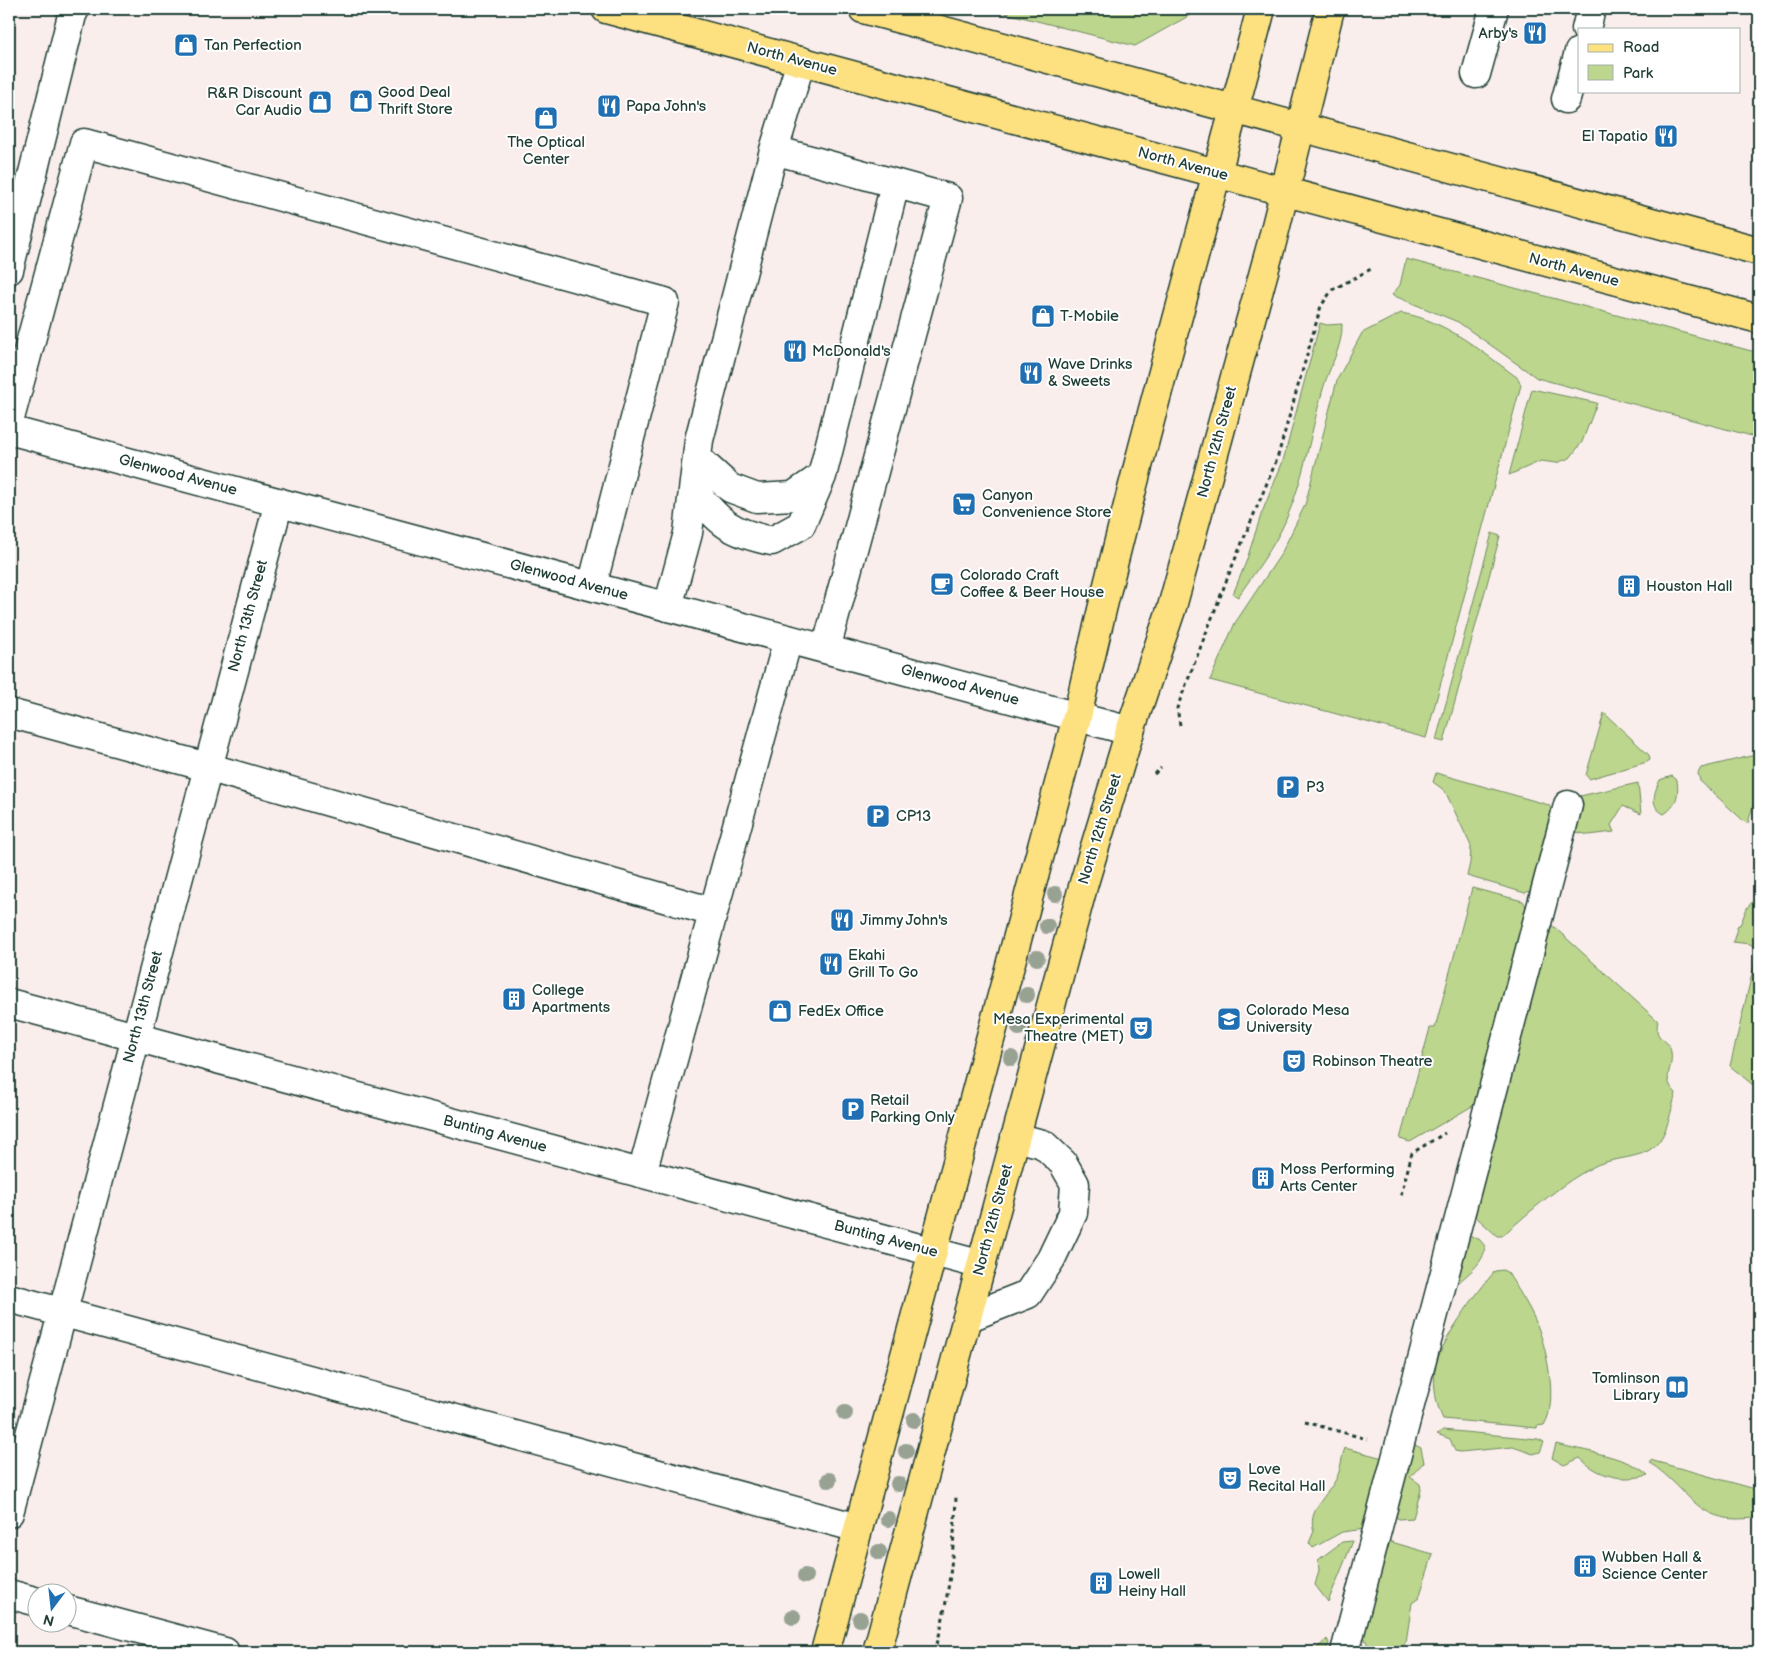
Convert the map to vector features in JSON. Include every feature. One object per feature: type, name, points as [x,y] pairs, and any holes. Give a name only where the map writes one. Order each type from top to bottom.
[{"type":"main road","name":"North Avenue","points":[[606,9],[1759,319]]},
{"type":"main road","points":[[863,9],[1759,251]]},
{"type":"main road","points":[[825,1652],[1077,716],[1095,638],[1216,173],[1261,9]]},
{"type":"main road","name":"North 12th Street","points":[[877,1652],[1084,883],[1130,731],[1172,607],[1284,191],[1330,9]]},
{"type":"street","points":[[9,270],[75,9]]},
{"type":"street","points":[[1476,74],[1494,9]]},
{"type":"street","points":[[1586,28],[1592,9]]},
{"type":"street","points":[[1566,99],[1578,56]]},
{"type":"street","points":[[668,607],[688,533],[699,440],[774,150],[801,61]]},
{"type":"street","points":[[9,422],[84,143],[665,302],[592,586]]},
{"type":"street","points":[[774,150],[948,198],[826,649]]},
{"type":"street","points":[[693,490],[721,523],[748,536],[772,542],[801,525],[822,476],[896,184]]},
{"type":"street","name":"Glenwood Avenue","points":[[9,430],[1130,731]]},
{"type":"street","points":[[697,458],[730,488],[757,498],[793,496],[822,476]]},
{"type":"street","name":"North 13th Street","points":[[9,1513],[279,502]]},
{"type":"street","points":[[642,1172],[788,639]]},
{"type":"street","points":[[9,713],[207,767],[713,912]]},
{"type":"street","points":[[1345,1652],[1568,805]]},
{"type":"street","name":"Bunting Avenue","points":[[9,1004],[642,1172],[982,1265]]},
{"type":"street","points":[[967,1318],[1028,1294],[1051,1259],[1073,1213],[1075,1184],[1063,1163],[1043,1144],[1016,1136]]},
{"type":"street","points":[[9,1298],[858,1528]]},
{"type":"street","points":[[9,1594],[28,1599]]},
{"type":"street","points":[[78,1613],[225,1652]]},
{"type":"path","points":[[1180,725],[1178,708],[1229,574],[1277,459],[1321,306],[1332,290],[1371,269]]},
{"type":"path","points":[[1401,1195],[1412,1153],[1490,1107]]},
{"type":"path","points":[[1305,1422],[1400,1447]]},
{"type":"path","points":[[935,1652],[950,1588],[954,1551],[956,1494]]},
{"type":"green space","points":[[990,9],[1201,9],[1135,46]]},
{"type":"green space","points":[[1406,259],[1759,353],[1759,438],[1537,378],[1458,322],[1392,295],[1400,285]]},
{"type":"green space","points":[[1401,313],[1433,322],[1463,338],[1518,378],[1521,385],[1426,738],[1210,680],[1235,623],[1281,554],[1305,505],[1337,380],[1362,333]]},
{"type":"green space","points":[[1320,323],[1327,325],[1342,324],[1342,332],[1318,406],[1297,490],[1292,506],[1275,542],[1238,597],[1233,594],[1246,562],[1261,515],[1283,461]]},
{"type":"green space","points":[[1532,389],[1597,403],[1582,442],[1570,458],[1556,463],[1541,461],[1509,475]]},
{"type":"green space","points":[[1492,533],[1500,536],[1444,742],[1436,740]]},
{"type":"green space","points":[[1604,713],[1649,755],[1650,760],[1589,779],[1586,775]]},
{"type":"green space","points":[[1759,754],[1759,784],[1748,823],[1746,823],[1700,781],[1698,773],[1701,768]]},
{"type":"green space","points":[[1436,773],[1549,805],[1552,813],[1533,889],[1525,893],[1467,876],[1471,846],[1445,791],[1433,782]]},
{"type":"green space","points":[[1672,776],[1677,780],[1677,795],[1672,807],[1664,814],[1656,807],[1654,799],[1656,789],[1660,780]]},
{"type":"green space","points":[[1638,783],[1641,814],[1623,806],[1611,825],[1614,832],[1589,835],[1572,831],[1580,796]]},
{"type":"green space","points":[[1472,888],[1523,901],[1527,908],[1476,1104],[1410,1142],[1400,1139],[1430,1028],[1435,1028]]},
{"type":"green space","points":[[1759,894],[1759,1090],[1730,1066],[1757,953],[1756,948],[1750,944],[1733,942],[1738,925],[1740,925],[1747,908]]},
{"type":"green space","points":[[1549,925],[1553,926],[1658,1021],[1659,1036],[1667,1043],[1671,1052],[1668,1078],[1671,1087],[1676,1093],[1666,1128],[1655,1146],[1635,1156],[1604,1162],[1584,1172],[1547,1198],[1502,1236],[1497,1236],[1475,1216],[1473,1209]]},
{"type":"green space","points":[[1468,1236],[1479,1239],[1485,1246],[1484,1252],[1476,1267],[1458,1283],[1455,1280]]},
{"type":"green space","points":[[1503,1270],[1508,1273],[1532,1314],[1547,1358],[1551,1388],[1550,1402],[1544,1425],[1537,1426],[1537,1428],[1443,1419],[1437,1402],[1434,1383],[1437,1359],[1450,1333],[1495,1271]]},
{"type":"green space","points":[[1443,1430],[1538,1439],[1544,1442],[1540,1452],[1533,1454],[1513,1447],[1460,1452],[1455,1451],[1450,1439],[1437,1434]]},
{"type":"green space","points":[[1411,1443],[1421,1448],[1424,1462],[1410,1477],[1420,1484],[1421,1490],[1413,1518],[1399,1519],[1392,1515]]},
{"type":"green space","points":[[1556,1444],[1629,1463],[1648,1475],[1621,1478],[1603,1474],[1580,1458],[1564,1465],[1552,1458]]},
{"type":"green space","points":[[1345,1448],[1383,1458],[1365,1529],[1342,1532],[1313,1548],[1309,1543],[1314,1531],[1313,1517],[1319,1503],[1338,1475]]},
{"type":"green space","points":[[1650,1460],[1759,1490],[1759,1517],[1738,1519],[1722,1517],[1709,1512],[1697,1505],[1650,1463]]},
{"type":"green space","points":[[1353,1541],[1328,1602],[1315,1585],[1319,1570],[1318,1560],[1342,1542]]},
{"type":"green space","points":[[1388,1541],[1433,1554],[1419,1598],[1412,1603],[1406,1642],[1398,1652],[1368,1645],[1361,1631],[1383,1546]]},
{"type":"green space","points":[[1327,1639],[1329,1643],[1325,1652],[1313,1652]]},
{"type":"place","name":"Arby's","points":[[1535,33]]},
{"type":"place","name":"Tan Perfection","points":[[186,45]]},
{"type":"place","name":"Good Deal Thrift Store","points":[[361,101]]},
{"type":"place","name":"R&R Discount Car Audio","points":[[320,102]]},
{"type":"place","name":"Papa John's","points":[[609,106]]},
{"type":"place","name":"The Optical Center","points":[[546,118]]},
{"type":"place","name":"El Tapatio","points":[[1666,136]]},
{"type":"place","name":"T-Mobile","points":[[1043,316]]},
{"type":"place","name":"McDonald's","points":[[795,351]]},
{"type":"place","name":"Wave Drinks & Sweets","points":[[1031,373]]},
{"type":"place","name":"Canyon Convenience Store","points":[[964,504]]},
{"type":"place","name":"Colorado Craft Coffee & Beer House","points":[[942,584]]},
{"type":"place","name":"Houston Hall","points":[[1629,586]]},
{"type":"place","name":"P3","points":[[1288,787]]},
{"type":"place","name":"CP13","points":[[878,816]]},
{"type":"place","name":"Jimmy John's","points":[[842,920]]},
{"type":"place","name":"Ekahi Grill To Go","points":[[831,964]]},
{"type":"place","name":"College Apartments","points":[[514,999]]},
{"type":"place","name":"FedEx Office","points":[[780,1011]]},
{"type":"place","name":"Colorado Mesa University","points":[[1229,1019]]},
{"type":"place","name":"Mesa Experimental Theatre (MET)","points":[[1141,1028]]},
{"type":"place","name":"Robinson Theatre","points":[[1294,1061]]},
{"type":"place","name":"Retail Parking Only","points":[[853,1109]]},
{"type":"place","name":"Moss Performing Arts Center","points":[[1263,1178]]},
{"type":"place","name":"Tomlinson Library","points":[[1677,1387]]},
{"type":"place","name":"Love Recital Hall","points":[[1230,1478]]},
{"type":"place","name":"Wubben Hall & Science Center","points":[[1585,1566]]},
{"type":"place","name":"Lowell Heiny Hall","points":[[1101,1583]]}]
